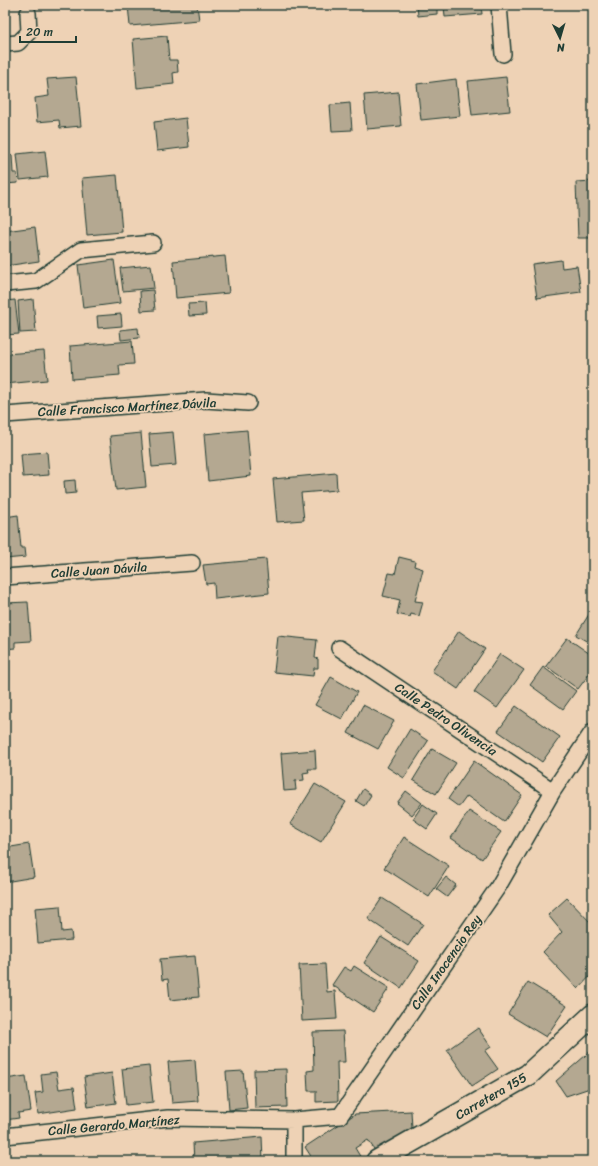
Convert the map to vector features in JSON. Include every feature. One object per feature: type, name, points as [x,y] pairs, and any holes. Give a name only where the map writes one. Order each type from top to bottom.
[{"type":"street","points":[[499,5],[502,54]]},
{"type":"street","points":[[5,44],[18,43],[29,32],[28,13]]},
{"type":"street","points":[[5,284],[36,281],[81,250],[153,243]]},
{"type":"street","name":"Calle Francisco Martínez Dávila","points":[[5,414],[206,400],[248,403]]},
{"type":"street","name":"Calle Juan Dávila","points":[[5,577],[192,563]]},
{"type":"street","name":"Calle Pedro Olivencia","points":[[339,648],[553,791]]},
{"type":"street","name":"Calle Inocencio Rey","points":[[294,1120],[340,1116],[498,887],[553,791],[593,731]]},
{"type":"street","name":"Carretera 155","points":[[377,1161],[528,1075],[593,1015]]},
{"type":"street","name":"Calle Gerardo Martínez","points":[[5,1136],[168,1118],[294,1120]]},
{"type":"street","points":[[294,1120],[294,1161]]},
{"type":"building","points":[[128,5],[197,5],[199,20],[130,26]]},
{"type":"building","points":[[417,5],[437,5],[437,14],[418,16]]},
{"type":"building","points":[[444,5],[486,5],[481,6],[482,14],[445,17]]},
{"type":"building","points":[[167,36],[169,60],[177,60],[178,72],[173,73],[174,84],[137,88],[133,39]]},
{"type":"building","points":[[76,77],[81,126],[60,128],[59,120],[37,122],[35,98],[49,96],[47,79]]},
{"type":"building","points":[[506,77],[510,111],[472,115],[468,81]]},
{"type":"building","points":[[456,79],[460,116],[421,120],[417,84]]},
{"type":"building","points":[[398,92],[401,126],[367,129],[364,95]]},
{"type":"building","points":[[350,103],[352,130],[332,131],[330,105]]},
{"type":"building","points":[[186,118],[189,147],[157,151],[154,122]]},
{"type":"building","points":[[45,151],[48,177],[20,180],[17,154]]},
{"type":"building","points":[[12,155],[13,173],[17,173],[18,183],[5,184],[5,156]]},
{"type":"building","points":[[117,175],[122,232],[87,235],[82,178]]},
{"type":"building","points":[[593,181],[593,238],[578,238],[576,182]]},
{"type":"building","points":[[35,227],[39,261],[5,266],[5,231]]},
{"type":"building","points":[[225,256],[229,293],[176,298],[173,261]]},
{"type":"building","points":[[114,260],[120,303],[83,308],[78,265]]},
{"type":"building","points":[[561,260],[562,268],[577,266],[581,292],[537,298],[532,264]]},
{"type":"building","points":[[151,265],[154,288],[123,291],[120,268]]},
{"type":"building","points":[[153,290],[155,310],[141,311],[140,291]]},
{"type":"building","points":[[33,299],[36,332],[20,333],[18,301]]},
{"type":"building","points":[[15,300],[19,334],[5,335],[5,301]]},
{"type":"building","points":[[205,303],[206,315],[189,316],[188,304]]},
{"type":"building","points":[[121,314],[122,326],[98,328],[97,316]]},
{"type":"building","points":[[138,328],[139,338],[121,340],[120,330]]},
{"type":"building","points":[[132,341],[134,364],[119,365],[120,375],[72,379],[70,346]]},
{"type":"building","points":[[44,351],[47,380],[5,384],[5,354]]},
{"type":"building","points":[[247,430],[251,476],[208,481],[204,434]]},
{"type":"building","points":[[173,432],[176,465],[152,467],[149,434]]},
{"type":"building","points":[[141,433],[146,487],[116,490],[110,436]]},
{"type":"building","points":[[47,452],[49,475],[23,477],[21,454]]},
{"type":"building","points":[[336,473],[337,490],[301,493],[304,520],[277,522],[273,479]]},
{"type":"building","points":[[75,480],[76,493],[65,494],[64,481]]},
{"type":"building","points":[[18,515],[21,548],[25,548],[26,557],[5,559],[5,517]]},
{"type":"building","points":[[399,557],[415,561],[414,566],[423,569],[415,601],[423,602],[419,616],[411,614],[410,617],[397,614],[400,600],[383,596],[389,573],[395,574]]},
{"type":"building","points":[[266,559],[269,593],[215,599],[214,583],[206,584],[203,565]]},
{"type":"building","points":[[28,602],[31,641],[15,642],[15,648],[5,649],[5,603]]},
{"type":"building","points":[[593,608],[593,645],[576,635]]},
{"type":"building","points":[[459,631],[485,649],[458,689],[432,671]]},
{"type":"building","points":[[278,636],[317,640],[315,658],[318,659],[318,668],[314,668],[313,676],[274,672]]},
{"type":"building","points":[[567,638],[593,656],[593,669],[578,689],[546,666]]},
{"type":"building","points":[[500,654],[524,670],[497,708],[474,692]]},
{"type":"building","points":[[543,667],[576,691],[563,709],[530,685]]},
{"type":"building","points":[[331,677],[357,692],[342,719],[315,705]]},
{"type":"building","points":[[363,705],[394,721],[378,749],[348,733]]},
{"type":"building","points":[[516,706],[560,737],[542,762],[498,731]]},
{"type":"building","points":[[410,729],[428,741],[404,778],[387,767]]},
{"type":"building","points":[[432,749],[456,763],[436,794],[413,780]]},
{"type":"building","points":[[315,750],[316,769],[308,769],[309,772],[303,773],[304,780],[295,781],[296,790],[284,791],[281,753]]},
{"type":"building","points":[[474,761],[522,795],[504,822],[467,796],[459,807],[448,799]]},
{"type":"building","points":[[315,784],[346,802],[321,842],[290,824]]},
{"type":"building","points":[[363,789],[371,795],[364,806],[356,801]]},
{"type":"building","points":[[406,791],[422,803],[412,815],[397,803]]},
{"type":"building","points":[[423,804],[437,814],[427,829],[413,819]]},
{"type":"building","points":[[469,811],[501,832],[482,859],[451,838]]},
{"type":"building","points":[[404,837],[449,866],[429,897],[384,868]]},
{"type":"building","points":[[29,844],[34,877],[5,882],[5,848]]},
{"type":"building","points":[[446,877],[456,885],[447,897],[436,889]]},
{"type":"building","points":[[382,898],[423,924],[408,946],[368,919]]},
{"type":"building","points":[[567,898],[593,925],[593,973],[578,989],[543,952],[562,932],[548,915]]},
{"type":"building","points":[[60,906],[62,932],[71,931],[72,940],[38,943],[35,908]]},
{"type":"building","points":[[381,937],[419,961],[401,988],[364,963]]},
{"type":"building","points":[[195,956],[199,997],[170,1000],[168,979],[162,980],[160,959]]},
{"type":"building","points":[[325,964],[327,992],[335,991],[337,1019],[302,1021],[299,965]]},
{"type":"building","points":[[354,966],[389,988],[373,1012],[332,985],[344,967],[351,971]]},
{"type":"building","points":[[528,982],[567,1006],[546,1037],[508,1014]]},
{"type":"building","points":[[478,1028],[491,1047],[485,1051],[498,1069],[472,1086],[447,1050]]},
{"type":"building","points":[[343,1031],[345,1062],[337,1062],[338,1101],[316,1102],[316,1091],[308,1091],[307,1071],[314,1070],[313,1032]]},
{"type":"building","points":[[593,1049],[593,1087],[566,1096],[556,1081]]},
{"type":"building","points":[[195,1060],[198,1101],[172,1103],[168,1062]]},
{"type":"building","points":[[149,1066],[153,1102],[126,1105],[122,1069]]},
{"type":"building","points":[[286,1069],[287,1107],[255,1108],[254,1070]]},
{"type":"building","points":[[243,1071],[247,1108],[229,1110],[226,1072]]},
{"type":"building","points":[[56,1072],[59,1089],[74,1087],[77,1108],[38,1114],[35,1093],[43,1092],[41,1074]]},
{"type":"building","points":[[112,1073],[116,1103],[88,1107],[84,1077]]},
{"type":"building","points":[[26,1076],[31,1111],[18,1113],[19,1118],[5,1120],[5,1079]]},
{"type":"building","points":[[411,1111],[412,1128],[376,1152],[368,1140],[355,1148],[361,1158],[356,1161],[314,1161],[305,1147],[355,1114]]},
{"type":"building","points":[[262,1137],[263,1161],[194,1161],[193,1143]]},
{"type":"building","points":[[99,1158],[99,1161],[48,1161]]}]
